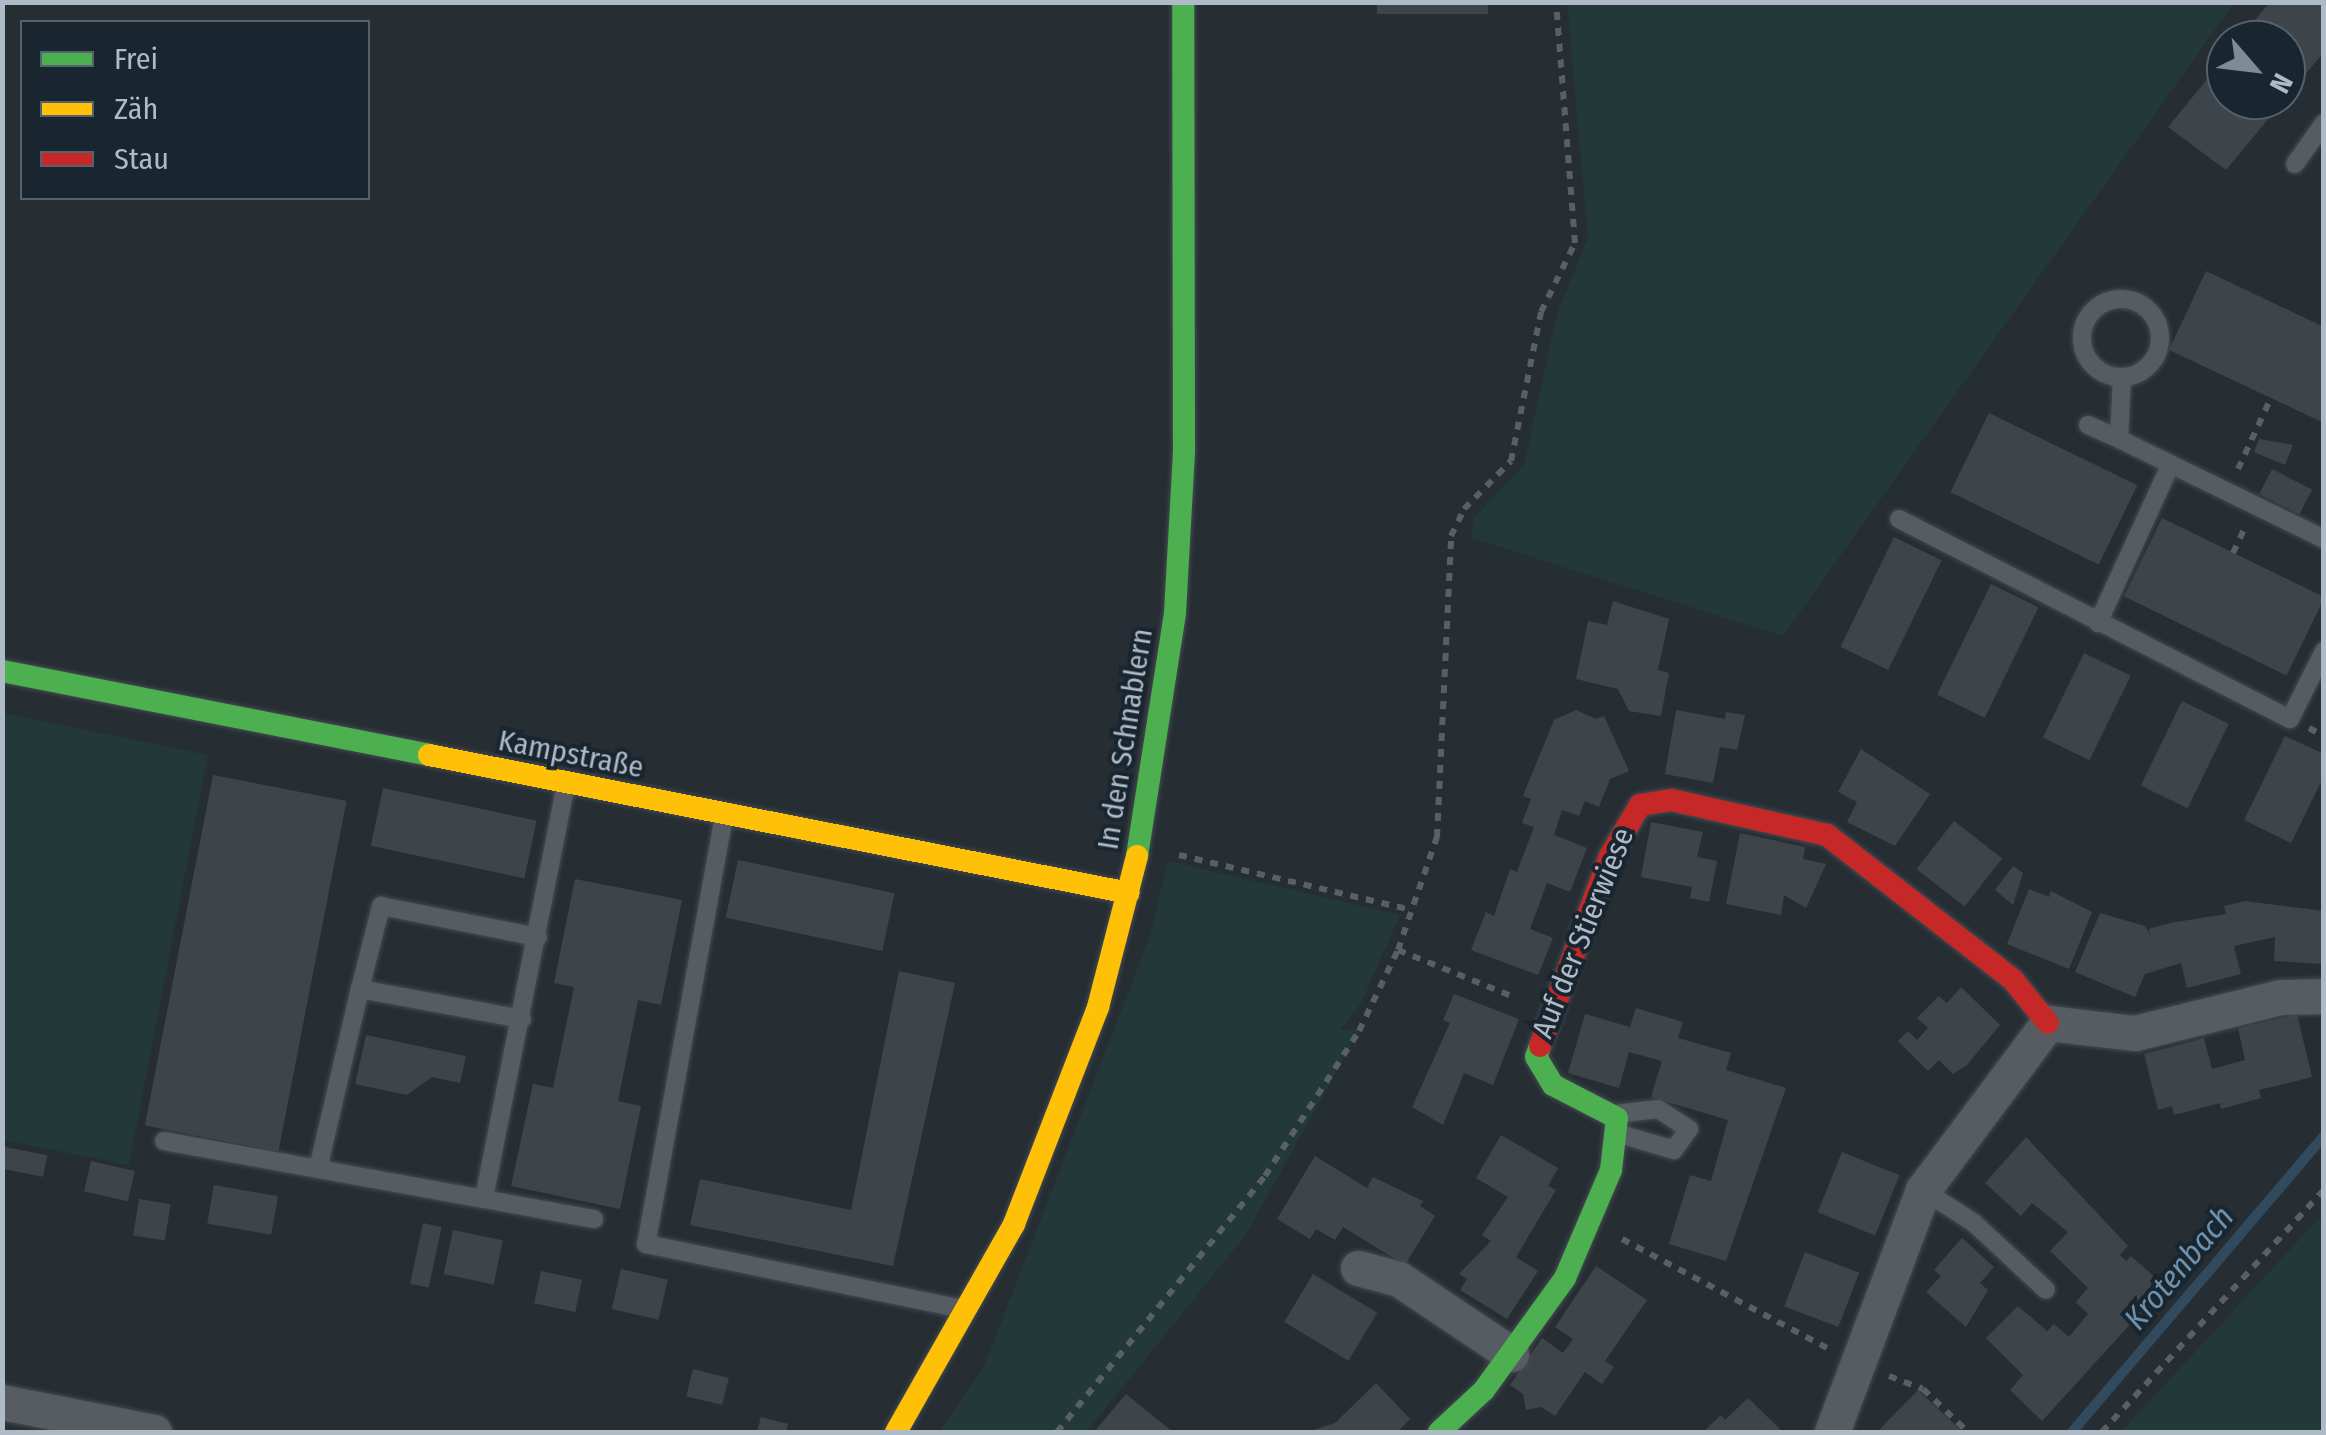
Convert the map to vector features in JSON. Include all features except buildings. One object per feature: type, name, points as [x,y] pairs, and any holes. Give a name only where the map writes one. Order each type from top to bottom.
[{"type":"street","name":"In den Schnablern","points":[[896,1432],[1014,1224],[1059,1113],[1129,893],[1141,842],[1167,685],[1183,468],[1183,2]]},
{"type":"street","name":"Kampstraße","points":[[2,671],[1129,893]]},
{"type":"street","name":"Auf der Stierwiese","points":[[1439,1432],[1511,1354],[1566,1278],[1592,1222],[1617,1124],[1554,1085],[1537,1068],[1548,1010],[1630,815],[1640,805],[1671,800],[1782,820],[1844,844],[2013,980],[2048,1022]]},
{"type":"street","points":[[1832,1432],[1922,1190],[2048,1022],[2135,1033],[2280,997],[2324,996]]},
{"type":"street","points":[[1358,1268],[1400,1280],[1511,1354]]},
{"type":"street","points":[[2,1402],[154,1432]]},
{"type":"lane","points":[[2295,164],[2324,122]]},
{"type":"lane","points":[[2120,298],[2154,315],[2161,341],[2148,367],[2122,377],[2088,360],[2082,334],[2095,308],[2120,298]]},
{"type":"lane","points":[[2119,439],[2122,377]]},
{"type":"lane","points":[[2088,424],[2324,539]]},
{"type":"lane","points":[[2098,623],[2170,466]]},
{"type":"lane","points":[[1899,519],[2290,719],[2324,650]]},
{"type":"lane","points":[[484,1199],[566,784]]},
{"type":"lane","points":[[724,815],[646,1244],[968,1310]]},
{"type":"lane","points":[[318,1169],[382,906],[538,938]]},
{"type":"lane","points":[[360,989],[522,1019]]},
{"type":"lane","points":[[164,1141],[594,1220]]},
{"type":"lane","points":[[1922,1190],[1974,1223],[2046,1290]]},
{"type":"path","points":[[1057,1432],[1265,1176],[1359,1032],[1398,950],[1412,910],[1437,836],[1451,536],[1464,509],[1511,461],[1542,312],[1576,243],[1556,2]]},
{"type":"path","points":[[2228,491],[2272,398]]},
{"type":"path","points":[[1141,842],[1412,910]]},
{"type":"path","points":[[1398,950],[1548,1010]]},
{"type":"path","points":[[2102,1432],[2324,1190]]},
{"type":"path","points":[[1592,1222],[1858,1364],[1923,1390],[1968,1432]]},
{"type":"green space","points":[[1567,3],[2234,3],[2222,20],[2206,20],[2206,42],[1783,636],[1472,538],[1473,519],[1524,465],[1557,314],[1588,238]]},
{"type":"green space","points":[[3,713],[208,755],[129,1165],[3,1140]]},
{"type":"green space","points":[[1168,861],[1400,915],[1361,1003],[1340,1030],[1359,1031],[1245,1236],[1086,1432],[939,1432],[984,1367],[1149,939]]},
{"type":"green space","points":[[2323,1214],[2323,1432],[2121,1432]]},
{"type":"waterway","name":"Krotenbach","points":[[2072,1432],[2324,1136]]},
{"type":"traffic: fast","points":[[1137,856],[1175,613],[1184,450],[1183,2]]},
{"type":"traffic: fast","points":[[2,671],[429,755]]},
{"type":"traffic: fast","points":[[1439,1432],[1484,1390],[1565,1278],[1611,1170],[1617,1118],[1553,1085],[1536,1057],[1540,1046]]},
{"type":"traffic: slow","points":[[429,755],[1129,893]]},
{"type":"traffic: slow","points":[[896,1432],[1014,1224],[1098,1007],[1137,856]]},
{"type":"traffic: jam","points":[[1540,1046],[1610,856],[1640,805],[1671,800],[1827,835],[2013,980],[2048,1023]]}]
